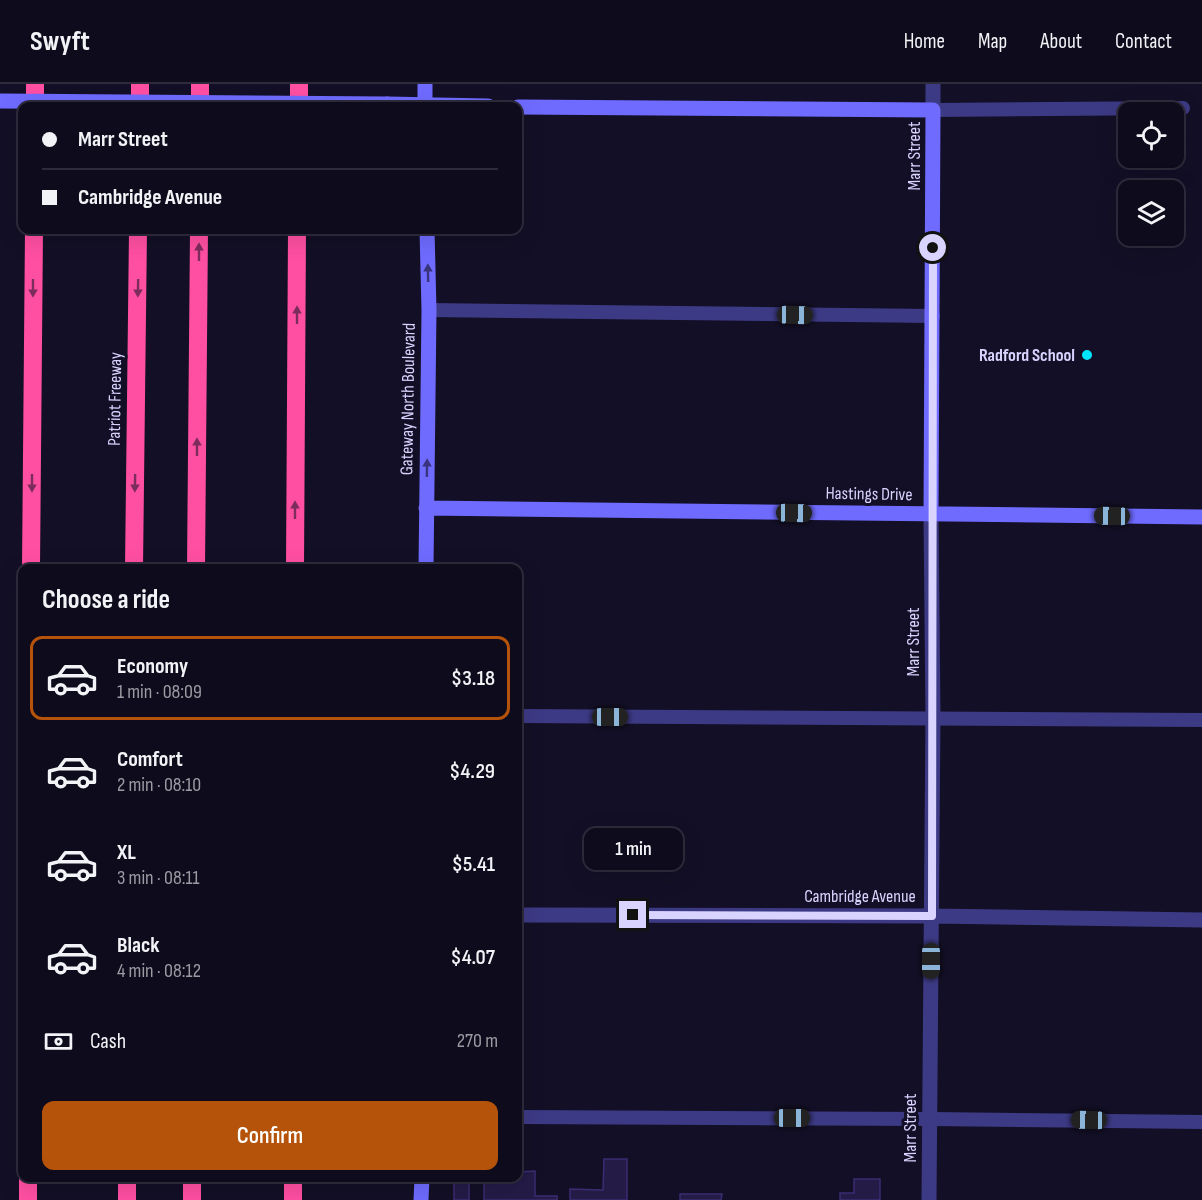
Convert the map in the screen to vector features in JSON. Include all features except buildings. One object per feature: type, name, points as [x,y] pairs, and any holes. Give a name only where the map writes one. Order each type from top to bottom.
[{"type":"highway","points":[[35,84],[35,102]]},
{"type":"highway","points":[[140,84],[140,102]]},
{"type":"highway","points":[[200,84],[200,102]]},
{"type":"highway","points":[[299,84],[299,102]]},
{"type":"highway","points":[[31,564],[34,234]]},
{"type":"highway","name":"Patriot Freeway","points":[[134,564],[138,234]]},
{"type":"highway","points":[[196,564],[199,234]]},
{"type":"highway","points":[[295,564],[297,234]]},
{"type":"highway","points":[[28,1182],[28,1200]]},
{"type":"highway","points":[[127,1182],[127,1200]]},
{"type":"highway","points":[[192,1182],[192,1200]]},
{"type":"highway","points":[[293,1182],[293,1200]]},
{"type":"street","points":[[425,84],[425,102]]},
{"type":"street","name":"Marr Street","points":[[929,1200],[933,717],[931,515],[933,84]]},
{"type":"street","points":[[0,101],[129,102]]},
{"type":"street","points":[[522,107],[933,110]]},
{"type":"street","name":"Gateway North Boulevard","points":[[426,564],[429,310],[427,234]]},
{"type":"street","name":"Hastings Drive","points":[[426,508],[1202,517]]},
{"type":"street","name":"Cambridge Avenue","points":[[522,915],[932,916],[1202,920]]},
{"type":"street","points":[[421,1200],[422,1182]]},
{"type":"lane","points":[[933,110],[1118,109]]},
{"type":"lane","points":[[429,310],[933,316]]},
{"type":"lane","points":[[522,717],[933,717],[1202,720]]},
{"type":"lane","points":[[522,1117],[1202,1122]]},
{"type":"place","name":"Radford School","points":[[1087,355]]},
{"type":"route","points":[[633,915],[932,916],[933,248]]}]
